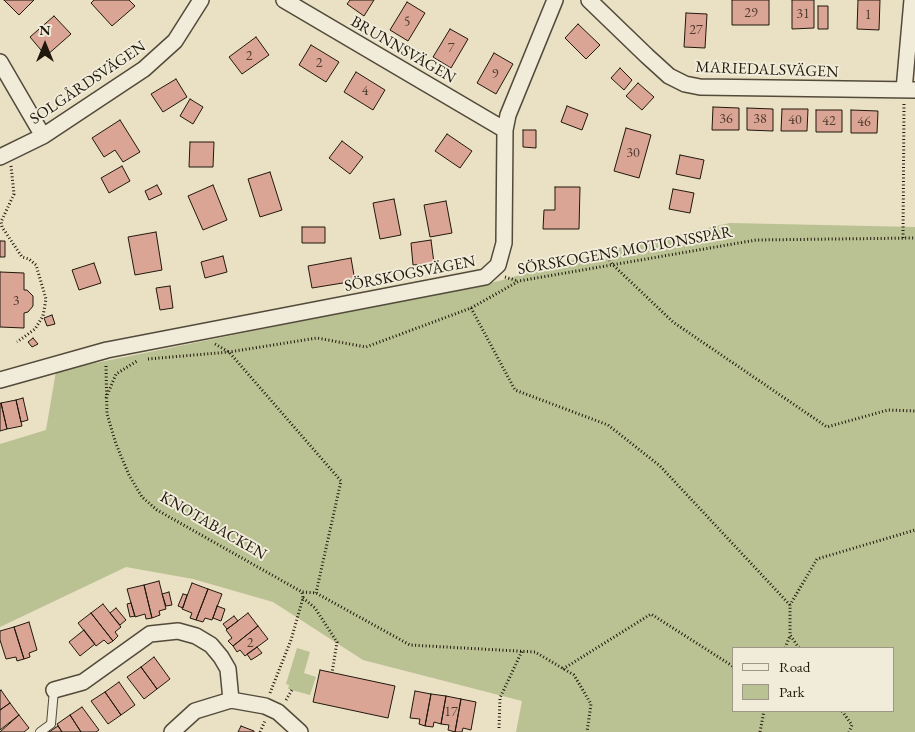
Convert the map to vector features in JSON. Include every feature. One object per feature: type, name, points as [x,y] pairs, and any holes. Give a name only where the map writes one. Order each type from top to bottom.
[{"type":"street","name":"SOLGÅRDSVÄGEN","points":[[3,156],[43,136],[162,54],[184,29],[201,0]]},
{"type":"street","name":"BRUNNSVÄGEN","points":[[284,0],[505,130]]},
{"type":"street","name":"SÖRSKOGSVÄGEN","points":[[0,380],[107,350],[485,277],[498,266],[504,243],[505,130],[508,115],[555,0]]},
{"type":"street","name":"MARIEDALSVÄGEN","points":[[589,0],[669,76],[685,84],[700,88],[909,90]]},
{"type":"street","points":[[909,90],[912,0]]},
{"type":"street","points":[[0,62],[43,136]]},
{"type":"street","points":[[54,690],[83,682],[150,634],[178,631],[196,636],[210,645],[222,657],[228,669],[231,700]]},
{"type":"street","points":[[172,732],[195,711],[231,700],[265,706],[278,712],[300,732]]},
{"type":"lane","points":[[40,732],[51,724],[54,690]]},
{"type":"path","points":[[904,238],[909,90]]},
{"type":"path","points":[[3,156],[13,174],[14,194],[1,222],[2,227],[22,257],[29,259],[36,265],[46,299],[43,316],[35,329],[17,342]]},
{"type":"path","name":"SÖRSKOGENS MOTIONSSPÅR","points":[[106,398],[116,374],[138,360],[229,352],[316,338],[366,347],[471,308],[519,281],[756,240],[915,238]]},
{"type":"path","points":[[604,251],[612,264],[673,322],[827,427],[888,410],[915,411]]},
{"type":"path","points":[[471,308],[515,390],[608,425],[660,466],[790,605]]},
{"type":"path","points":[[196,333],[229,352],[341,481],[316,593]]},
{"type":"path","name":"KNOTABACKEN","points":[[107,350],[107,414],[128,475],[142,497],[157,510],[302,592]]},
{"type":"path","points":[[785,647],[790,635],[790,605],[817,559],[915,530]]},
{"type":"path","points":[[265,706],[291,640],[303,598],[302,592],[316,593],[410,645],[535,652],[574,675],[591,704],[587,732]]},
{"type":"path","points":[[303,598],[315,608],[337,642],[332,673]]},
{"type":"path","points":[[563,669],[651,614],[732,667]]},
{"type":"path","points":[[790,635],[799,647]]},
{"type":"path","points":[[500,728],[500,698],[522,651]]},
{"type":"path","points":[[760,732],[764,712]]},
{"type":"path","points":[[843,712],[852,725],[849,732]]},
{"type":"green space","points":[[730,223],[915,227],[915,732],[516,732],[522,701],[363,660],[273,602],[193,579],[126,567],[0,627],[0,444],[46,430],[56,371],[499,281],[604,251]]},
{"type":"green space","points":[[297,648],[310,652],[304,673],[316,677],[310,695],[288,689],[289,685],[286,684]]},
{"type":"building","points":[[4,0],[34,0],[19,15]]},
{"type":"building","points":[[94,0],[129,0],[135,6],[112,26],[91,3]]},
{"type":"building","points":[[350,0],[374,0],[364,16],[347,4]]},
{"type":"building","points":[[732,0],[769,0],[769,25],[732,25]]},
{"type":"building","points":[[792,0],[814,0],[814,28],[792,29]]},
{"type":"building","points":[[858,0],[880,0],[879,30],[857,29]]},
{"type":"building","points":[[407,2],[425,13],[408,41],[390,30]]},
{"type":"building","points":[[818,6],[828,6],[828,29],[818,29]]},
{"type":"building","points":[[686,13],[707,14],[705,48],[684,47]]},
{"type":"building","points":[[54,16],[71,34],[46,56],[30,37]]},
{"type":"building","points":[[578,24],[600,45],[586,59],[565,38]]},
{"type":"building","points":[[450,29],[468,39],[451,68],[433,57]]},
{"type":"building","points":[[256,37],[269,55],[242,74],[229,57]]},
{"type":"building","points":[[311,45],[339,62],[326,82],[299,65]]},
{"type":"building","points":[[494,53],[513,64],[496,94],[477,83]]},
{"type":"building","points":[[620,68],[632,80],[624,90],[611,78]]},
{"type":"building","points":[[356,72],[385,90],[373,110],[344,92]]},
{"type":"building","points":[[176,79],[187,97],[163,112],[151,94]]},
{"type":"building","points":[[638,83],[654,97],[642,110],[626,96]]},
{"type":"building","points":[[190,99],[203,107],[193,124],[180,116]]},
{"type":"building","points":[[567,106],[588,114],[582,130],[561,122]]},
{"type":"building","points":[[713,107],[739,108],[739,130],[712,130]]},
{"type":"building","points":[[747,108],[773,109],[773,131],[747,130]]},
{"type":"building","points":[[782,109],[808,109],[807,131],[781,131]]},
{"type":"building","points":[[816,110],[842,110],[842,132],[816,132]]},
{"type":"building","points":[[851,110],[878,111],[877,133],[851,133]]},
{"type":"building","points":[[120,120],[140,152],[123,162],[115,150],[104,157],[92,138]]},
{"type":"building","points":[[626,128],[651,135],[639,178],[614,171]]},
{"type":"building","points":[[523,130],[536,130],[536,148],[523,147]]},
{"type":"building","points":[[447,134],[472,151],[460,168],[435,151]]},
{"type":"building","points":[[342,141],[363,157],[350,174],[329,158]]},
{"type":"building","points":[[190,142],[214,142],[213,167],[189,167]]},
{"type":"building","points":[[680,155],[704,160],[700,179],[676,174]]},
{"type":"building","points":[[122,166],[130,181],[109,193],[101,178]]},
{"type":"building","points":[[270,172],[282,210],[260,217],[248,179]]},
{"type":"building","points":[[157,185],[162,194],[149,200],[145,191]]},
{"type":"building","points":[[213,185],[227,220],[203,230],[188,196]]},
{"type":"building","points":[[555,187],[580,187],[579,229],[543,229],[544,210],[555,210]]},
{"type":"building","points":[[673,189],[694,193],[690,213],[669,209]]},
{"type":"building","points":[[394,199],[401,235],[380,239],[373,203]]},
{"type":"building","points":[[446,201],[452,233],[430,237],[424,205]]},
{"type":"building","points":[[302,227],[325,227],[325,243],[302,243]]},
{"type":"building","points":[[156,232],[162,270],[135,275],[128,237]]},
{"type":"building","points":[[431,240],[434,263],[413,265],[411,243]]},
{"type":"building","points":[[0,241],[5,241],[5,257],[0,257]]},
{"type":"building","points":[[223,256],[227,272],[205,278],[201,262]]},
{"type":"building","points":[[351,258],[355,281],[312,288],[308,266]]},
{"type":"building","points":[[94,263],[101,283],[79,290],[72,270]]},
{"type":"building","points":[[0,272],[24,273],[24,290],[27,290],[33,296],[33,306],[28,312],[24,313],[24,328],[0,327]]},
{"type":"building","points":[[170,286],[173,308],[160,310],[156,288]]},
{"type":"building","points":[[52,315],[55,324],[47,326],[44,318]]},
{"type":"building","points":[[33,338],[38,344],[32,347],[28,342]]},
{"type":"building","points":[[23,398],[28,420],[21,422],[16,400]]},
{"type":"building","points":[[16,400],[22,426],[7,429],[1,403]]},
{"type":"building","points":[[0,404],[7,429],[0,431]]},
{"type":"building","points":[[159,581],[166,609],[159,611],[160,615],[152,618],[144,585]]},
{"type":"building","points":[[192,583],[208,589],[196,620],[190,618],[192,613],[182,609]]},
{"type":"building","points":[[144,585],[152,618],[146,619],[145,614],[135,617],[127,589]]},
{"type":"building","points":[[208,589],[222,594],[212,620],[205,618],[203,622],[196,620]]},
{"type":"building","points":[[169,592],[172,605],[166,606],[162,594]]},
{"type":"building","points":[[183,594],[187,595],[183,608],[178,606]]},
{"type":"building","points":[[131,603],[135,616],[130,617],[127,604]]},
{"type":"building","points":[[103,604],[121,627],[115,632],[118,636],[113,641],[91,613]]},
{"type":"building","points":[[217,606],[225,609],[221,621],[213,618]]},
{"type":"building","points":[[116,608],[126,620],[120,625],[110,613]]},
{"type":"building","points":[[91,613],[113,641],[108,644],[104,640],[96,646],[78,623]]},
{"type":"building","points":[[248,613],[258,626],[233,646],[228,641],[232,638],[226,630]]},
{"type":"building","points":[[234,616],[238,621],[227,629],[223,624]]},
{"type":"building","points":[[29,622],[37,650],[29,653],[30,657],[24,659],[14,627]]},
{"type":"building","points":[[258,626],[268,639],[245,656],[240,650],[237,652],[233,646]]},
{"type":"building","points":[[14,627],[24,659],[17,661],[16,657],[6,659],[0,640],[0,631]]},
{"type":"building","points":[[84,630],[95,644],[80,656],[69,642]]},
{"type":"building","points":[[257,647],[262,653],[251,660],[247,654]]},
{"type":"building","points":[[154,657],[170,679],[157,689],[141,667]]},
{"type":"building","points":[[141,667],[157,689],[144,699],[127,677]]},
{"type":"building","points":[[320,670],[395,686],[388,718],[313,702]]},
{"type":"building","points":[[119,682],[135,705],[121,715],[105,692]]},
{"type":"building","points":[[0,691],[10,703],[0,710]]},
{"type":"building","points":[[415,691],[431,694],[425,726],[419,724],[420,719],[410,718]]},
{"type":"building","points":[[105,692],[121,715],[108,724],[91,701]]},
{"type":"building","points":[[431,694],[446,696],[441,724],[434,722],[433,727],[425,726]]},
{"type":"building","points":[[446,696],[461,699],[455,732],[448,730],[449,725],[441,724]]},
{"type":"building","points":[[461,699],[476,702],[471,730],[463,728],[462,732],[455,732]]},
{"type":"building","points":[[10,703],[19,715],[0,730],[0,710]]},
{"type":"building","points":[[82,707],[99,730],[96,732],[81,732],[70,715]]},
{"type":"building","points":[[19,715],[29,728],[24,732],[0,732]]},
{"type":"building","points":[[70,715],[81,732],[62,732],[57,724]]},
{"type":"building","points":[[58,726],[62,732],[49,732]]},
{"type":"building","points":[[241,726],[254,731],[254,732],[238,732]]}]
